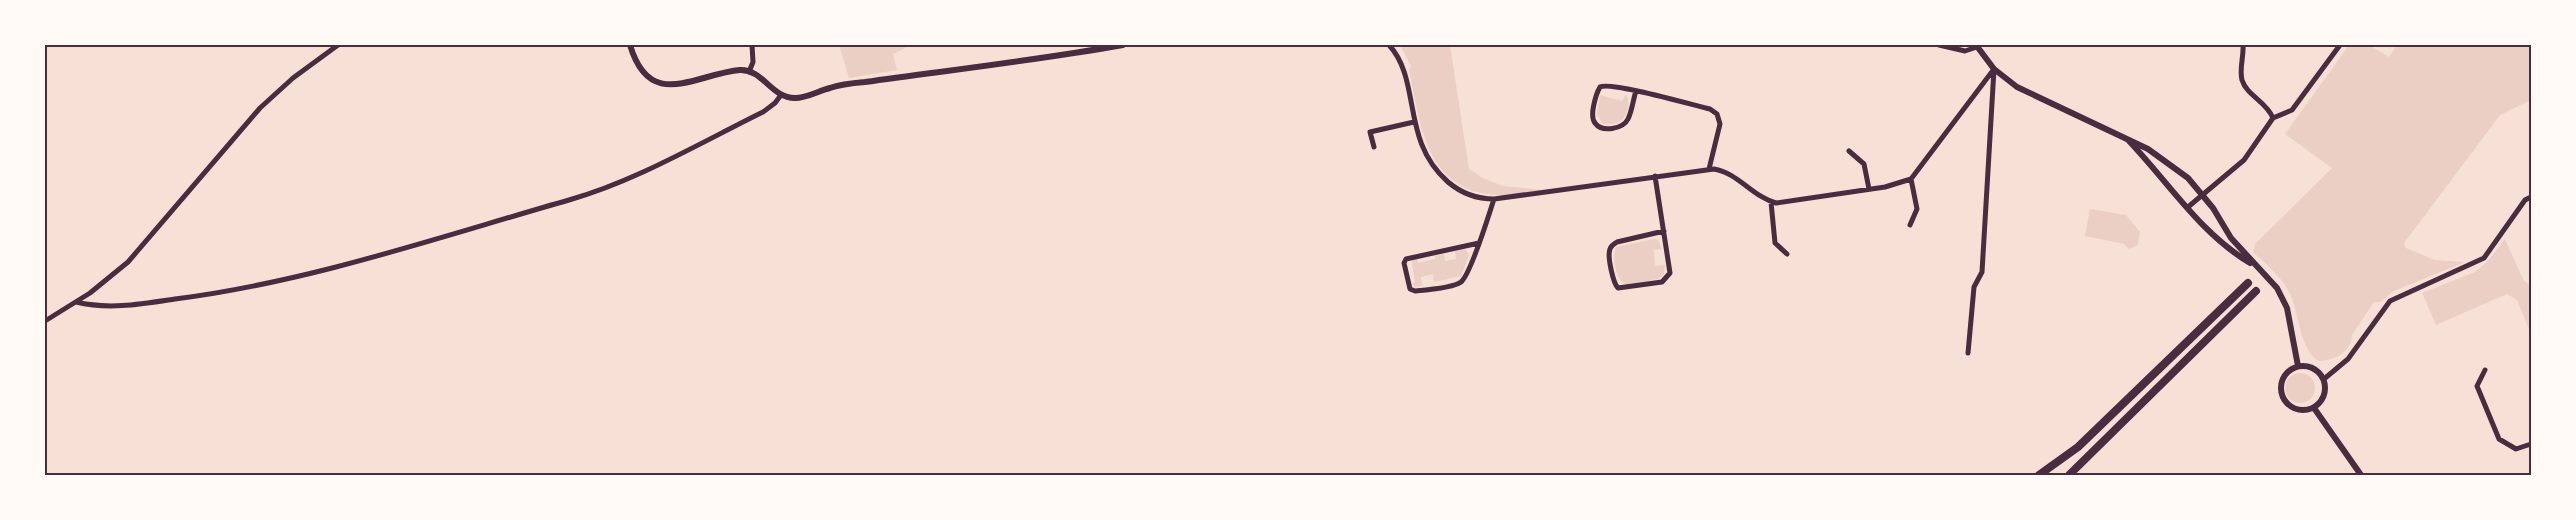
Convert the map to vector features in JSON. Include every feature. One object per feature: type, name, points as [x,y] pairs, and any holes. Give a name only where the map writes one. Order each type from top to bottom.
[{"type":"highway","points":[[2039,475],[2078,447],[2248,284]]},
{"type":"highway","points":[[2069,475],[2256,291]]},
{"type":"street","points":[[45,321],[76,302],[128,262],[260,108],[293,78],[338,45]]},
{"type":"street","points":[[630,45],[641,69],[650,78],[668,85],[684,85],[739,70],[760,77],[781,95],[801,97],[844,84],[1123,45]]},
{"type":"street","points":[[749,72],[753,62],[752,45]]},
{"type":"street","points":[[1389,45],[1397,54],[1402,66],[1414,122],[1424,153],[1442,177],[1464,192],[1484,199],[1709,169],[1727,173],[1771,202],[1781,203],[1894,185],[1911,179],[1922,168],[1994,69]]},
{"type":"street","points":[[1939,45],[1965,51],[1977,46],[1994,69],[2017,87],[2148,149],[2171,164],[2203,194],[2231,238],[2277,288],[2287,308],[2298,366]]},
{"type":"street","points":[[2243,45],[2241,76],[2244,84],[2269,108],[2273,118]]},
{"type":"street","points":[[2187,207],[2244,160],[2273,118],[2292,110],[2340,45]]},
{"type":"street","points":[[1968,353],[1974,287],[1982,272],[1995,87],[1994,69]]},
{"type":"street","points":[[1635,91],[1629,117],[1623,125],[1610,128],[1595,124],[1593,118],[1600,87],[1605,84],[1635,91],[1710,109],[1718,114],[1720,124],[1709,169]]},
{"type":"street","points":[[76,302],[101,307],[247,289],[577,198],[632,177],[763,112],[781,95]]},
{"type":"street","points":[[1374,147],[1370,132],[1414,122]]},
{"type":"street","points":[[2128,141],[2221,244],[2258,267]]},
{"type":"street","points":[[1850,151],[1864,164],[1869,189]]},
{"type":"street","points":[[1655,176],[1664,231],[1670,273],[1662,282],[1618,288],[1614,282],[1609,252],[1611,246],[1617,242],[1664,231]]},
{"type":"street","points":[[1910,225],[1917,209],[1911,179]]},
{"type":"street","points":[[2324,379],[2348,358],[2390,302],[2484,258],[2525,200],[2531,197]]},
{"type":"street","points":[[1479,243],[1406,259],[1404,263],[1410,289],[1415,291],[1461,282],[1479,243],[1494,199]]},
{"type":"street","points":[[1771,202],[1775,243],[1787,254]]},
{"type":"street","points":[[2298,366],[2313,368],[2324,379],[2323,398],[2314,408],[2299,410],[2292,408],[2282,396],[2281,389],[2285,375],[2298,366]]},
{"type":"street","points":[[2485,370],[2477,386],[2499,439],[2516,449],[2531,444]]},
{"type":"street","points":[[2314,408],[2361,475]]},
{"type":"shaded area","points":[[839,45],[912,45],[893,54],[897,70],[849,78]]},
{"type":"shaded area","points":[[1400,45],[1450,45],[1469,169],[1503,186],[1543,190],[1503,195],[1473,191],[1455,182],[1441,168],[1430,152],[1423,133],[1409,70],[1411,66]]},
{"type":"shaded area","points":[[2349,45],[2369,45],[2389,57],[2397,45],[2531,45],[2531,100],[2500,115],[2404,243],[2406,248],[2435,260],[2465,262],[2394,291],[2380,302],[2374,302],[2352,335],[2345,351],[2336,357],[2319,361],[2304,341],[2290,294],[2273,271],[2253,252],[2255,244],[2332,168],[2285,134]]},
{"type":"shaded area","points":[[1626,94],[1628,106],[1625,116],[1616,123],[1603,124],[1597,114],[1600,95],[1622,101]]},
{"type":"shaded area","points":[[2090,209],[2126,215],[2140,232],[2138,245],[2129,249],[2124,244],[2085,236]]},
{"type":"shaded area","points":[[2505,239],[2524,281],[2531,285],[2531,334],[2517,300],[2507,294],[2436,325],[2422,293],[2475,272],[2487,262]]},
{"type":"shaded area","points":[[1658,240],[1662,249],[1654,250],[1655,266],[1665,265],[1664,274],[1658,279],[1626,285],[1619,278],[1615,268],[1616,247]]},
{"type":"shaded area","points":[[1465,249],[1469,255],[1461,276],[1434,282],[1433,274],[1421,277],[1422,286],[1415,287],[1412,283],[1415,282],[1413,259],[1417,259],[1418,263],[1444,254],[1445,261],[1456,259],[1455,251]]},
{"type":"shaded area","points":[[2300,373],[2311,377],[2315,388],[2311,399],[2300,403],[2289,399],[2285,388],[2289,377]]}]
